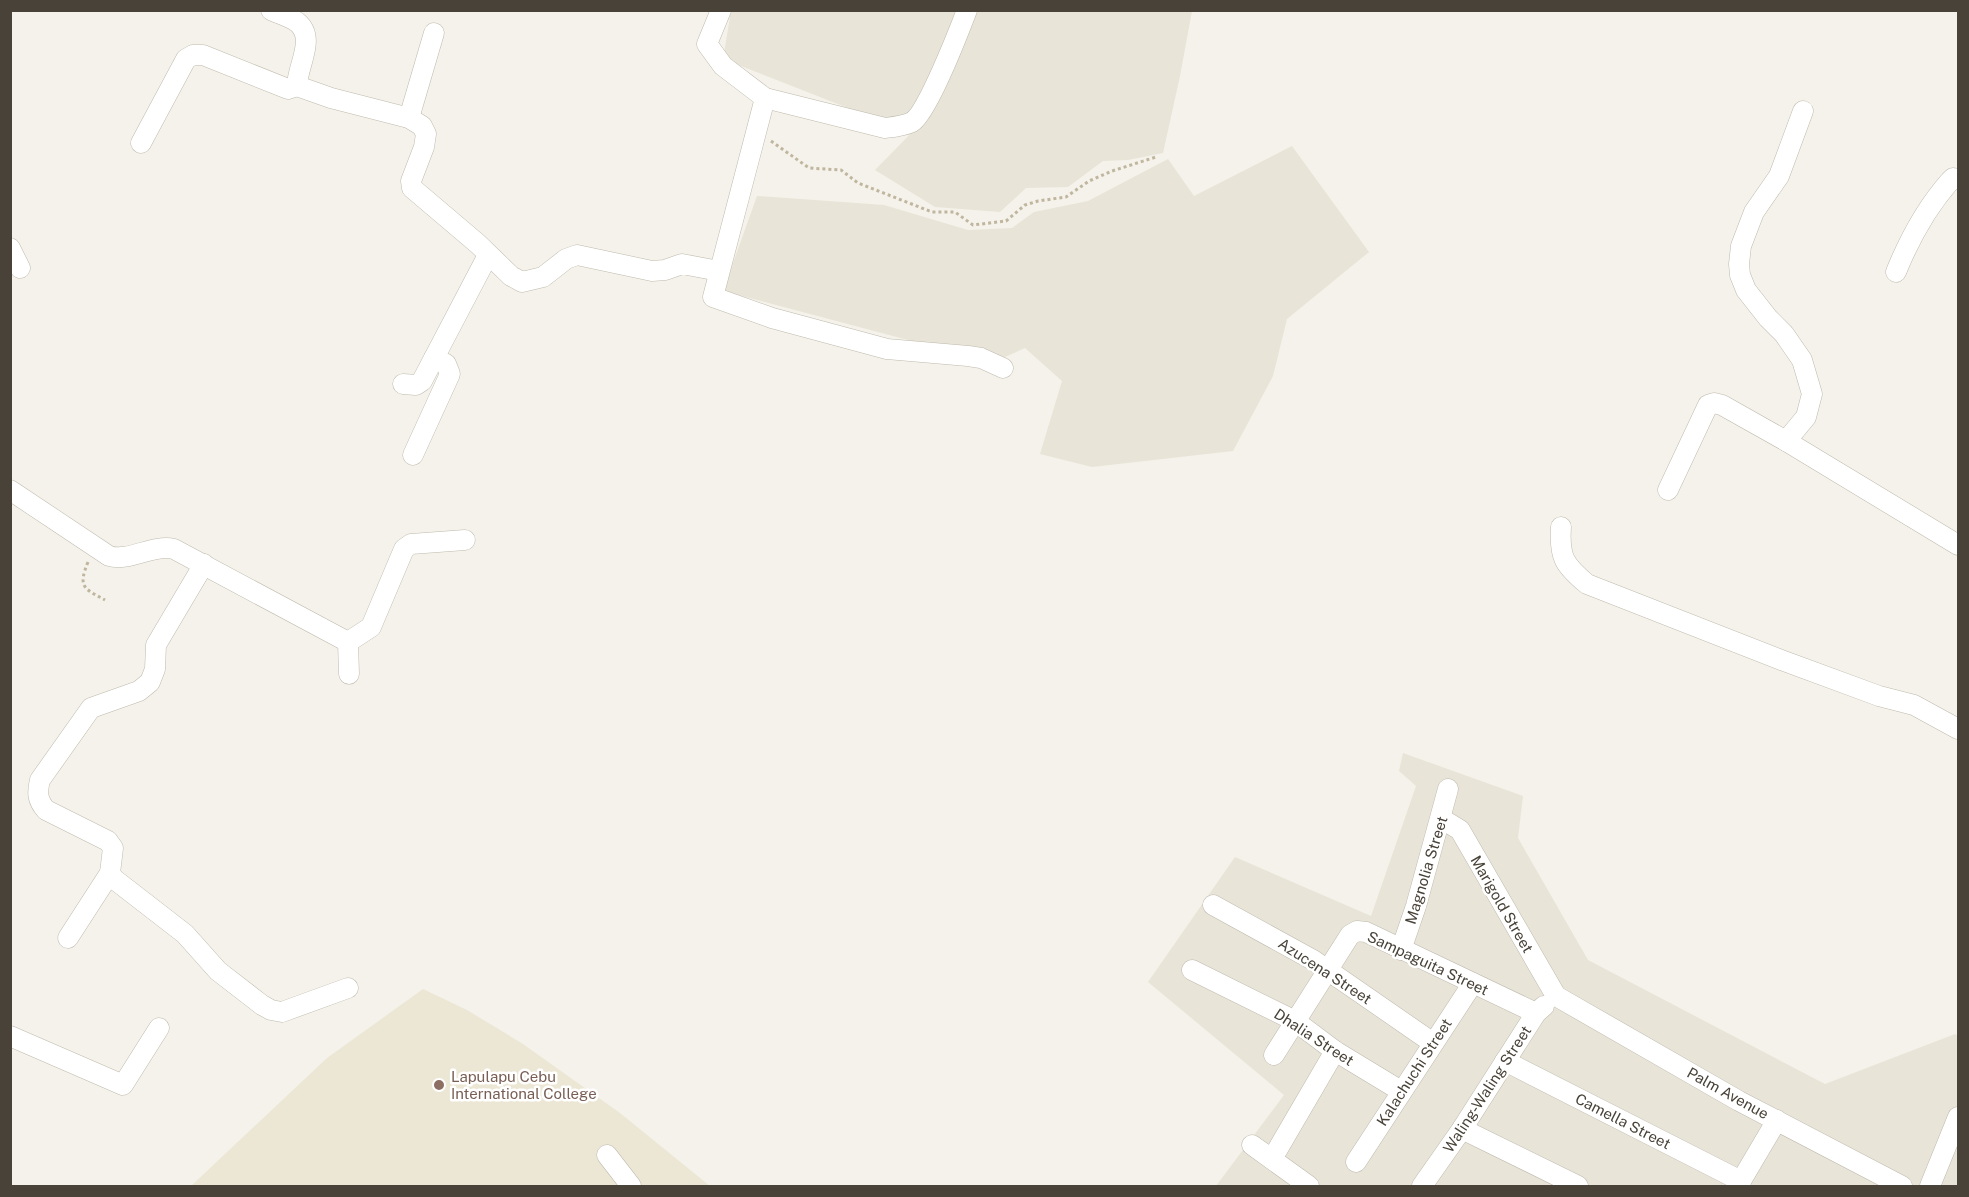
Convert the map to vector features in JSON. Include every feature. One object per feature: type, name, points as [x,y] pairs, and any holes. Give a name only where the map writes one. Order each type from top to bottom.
[{"type":"street","points":[[271,10],[298,23],[304,33],[307,43],[297,86]]},
{"type":"street","points":[[721,10],[707,44],[723,66],[765,98],[885,128],[903,125],[914,120],[926,102],[968,10]]},
{"type":"street","points":[[409,118],[434,33]]},
{"type":"street","points":[[141,143],[186,59],[193,55],[203,55],[288,89],[297,86],[331,98],[409,118],[422,126],[426,134],[424,147],[411,181],[412,188],[478,244],[511,276],[522,282],[543,277],[566,259],[577,255],[652,271],[665,270],[682,264],[719,271]]},
{"type":"street","points":[[765,98],[713,297],[772,318],[887,349],[968,356],[992,362],[1003,368]]},
{"type":"street","points":[[1786,441],[1806,417],[1812,394],[1802,360],[1784,334],[1746,290],[1740,275],[1739,264],[1741,246],[1754,212],[1779,176],[1803,111]]},
{"type":"street","points":[[1896,272],[1924,216],[1950,181],[1953,178],[1959,179]]},
{"type":"street","points":[[10,248],[20,267]]},
{"type":"street","points":[[403,384],[416,385],[422,381],[488,255]]},
{"type":"street","points":[[413,455],[450,374],[446,364],[434,358]]},
{"type":"street","points":[[1668,490],[1708,405],[1714,403],[1722,405],[1786,441],[1959,545]]},
{"type":"street","points":[[10,490],[110,556],[117,558],[166,547],[174,549],[348,642]]},
{"type":"street","points":[[1561,527],[1560,546],[1565,564],[1587,584],[1784,661],[1880,696],[1914,705],[1959,729]]},
{"type":"street","points":[[348,642],[371,627],[404,549],[411,544],[465,540]]},
{"type":"street","points":[[68,938],[110,873],[113,848],[108,841],[45,810],[39,802],[37,790],[40,780],[90,708],[139,691],[150,682],[155,669],[156,645],[204,564]]},
{"type":"street","points":[[348,642],[349,674]]},
{"type":"street","name":"Magnolia Street","points":[[1401,950],[1442,819],[1448,789]]},
{"type":"street","name":"Marigold Street","points":[[1442,819],[1460,830],[1556,996]]},
{"type":"street","points":[[110,873],[118,883],[185,934],[218,971],[271,1010],[282,1012],[292,1010],[348,987]]},
{"type":"street","name":"Azucena Street","points":[[1213,905],[1327,969],[1433,1043]]},
{"type":"street","name":"Sampaguita Street","points":[[1274,1055],[1327,969],[1350,935],[1357,931],[1366,932],[1536,1013]]},
{"type":"street","name":"Dhalia Street","points":[[1192,970],[1295,1021],[1335,1051],[1401,1091]]},
{"type":"street","name":"Kalachuchi Street","points":[[1356,1162],[1473,983]]},
{"type":"street","name":"Waling-Waling Street","points":[[1425,1186],[1536,1013],[1556,996]]},
{"type":"street","name":"Palm Avenue","points":[[1556,996],[1777,1120],[1902,1186],[1931,1186]]},
{"type":"street","points":[[10,1036],[123,1085],[159,1028]]},
{"type":"street","points":[[1272,1160],[1335,1051]]},
{"type":"street","name":"Camella Street","points":[[1505,1061],[1739,1184]]},
{"type":"street","points":[[1931,1186],[1959,1117]]},
{"type":"street","points":[[1739,1184],[1777,1120]]},
{"type":"street","points":[[1462,1129],[1578,1186]]},
{"type":"street","points":[[1252,1145],[1309,1186]]},
{"type":"street","points":[[607,1155],[632,1186]]},
{"type":"path","points":[[756,131],[809,168],[841,170],[858,183],[932,212],[955,212],[973,225],[1006,221],[1025,204],[1066,197],[1089,181],[1156,157]]},
{"type":"path","points":[[94,546],[81,578],[89,591],[105,600]]},
{"type":"shaded area","points":[[731,11],[960,11],[914,112],[881,121],[723,59]]},
{"type":"shaded area","points":[[976,11],[1192,11],[1163,153],[1128,160],[1103,161],[1068,187],[1026,188],[1000,212],[935,207],[875,170],[930,114]]},
{"type":"shaded area","points":[[1292,146],[1369,252],[1287,319],[1273,376],[1233,451],[1092,467],[1040,454],[1062,381],[1025,348],[1005,357],[967,346],[923,344],[723,291],[757,196],[884,205],[968,230],[1012,228],[1034,212],[1088,201],[1168,159],[1194,196]]},
{"type":"shaded area","points":[[1403,753],[1523,796],[1518,838],[1588,960],[1825,1084],[1955,1034],[1958,1036],[1958,1186],[1216,1186],[1284,1095],[1148,982],[1235,857],[1371,916],[1416,786],[1399,771]]},
{"type":"shaded area","name":"Lapulapu Cebu International College","points":[[423,989],[467,1010],[523,1044],[620,1113],[710,1186],[191,1186],[327,1058]]},
{"type":"place","name":"Lapulapu Cebu International College","points":[[439,1085]]}]
